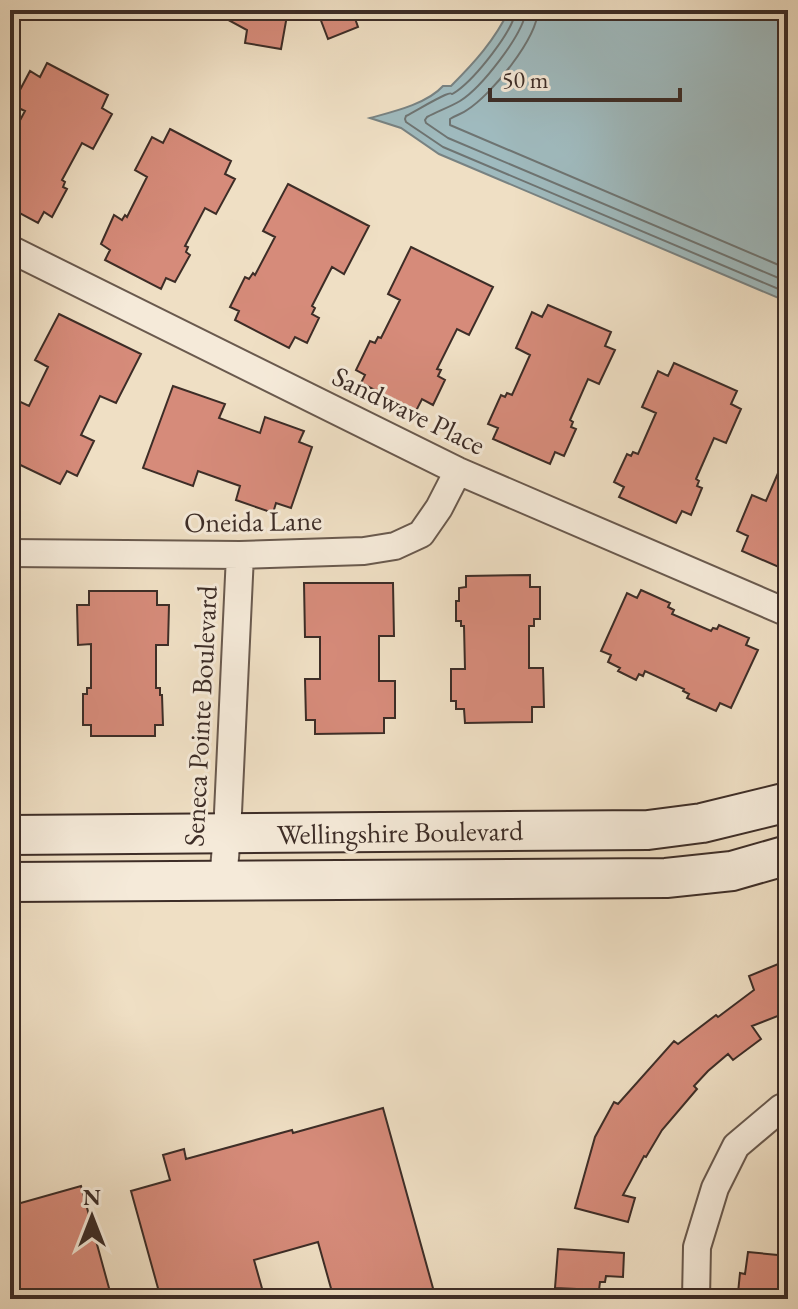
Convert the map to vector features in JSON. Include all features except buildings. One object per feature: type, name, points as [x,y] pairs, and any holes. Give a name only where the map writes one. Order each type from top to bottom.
[{"type":"street","name":"Sandwave Place","points":[[10,249],[458,471],[788,613]]},
{"type":"street","name":"Oneida Lane","points":[[10,553],[240,555],[364,551],[395,546],[421,534],[458,471]]},
{"type":"street","name":"Seneca Pointe Boulevard","points":[[223,881],[240,555]]},
{"type":"street","name":"Wellingshire Boulevard","points":[[10,835],[648,830],[702,823],[788,802]]},
{"type":"street","name":"Wellingshire Boulevard","points":[[10,882],[666,878],[732,871],[788,855]]},
{"type":"street","points":[[696,1299],[697,1247],[715,1188],[736,1146],[788,1105]]},
{"type":"water","points":[[509,10],[788,10],[788,302],[439,154],[401,128],[370,118],[409,106],[428,98],[443,86],[451,86],[483,51]]}]
